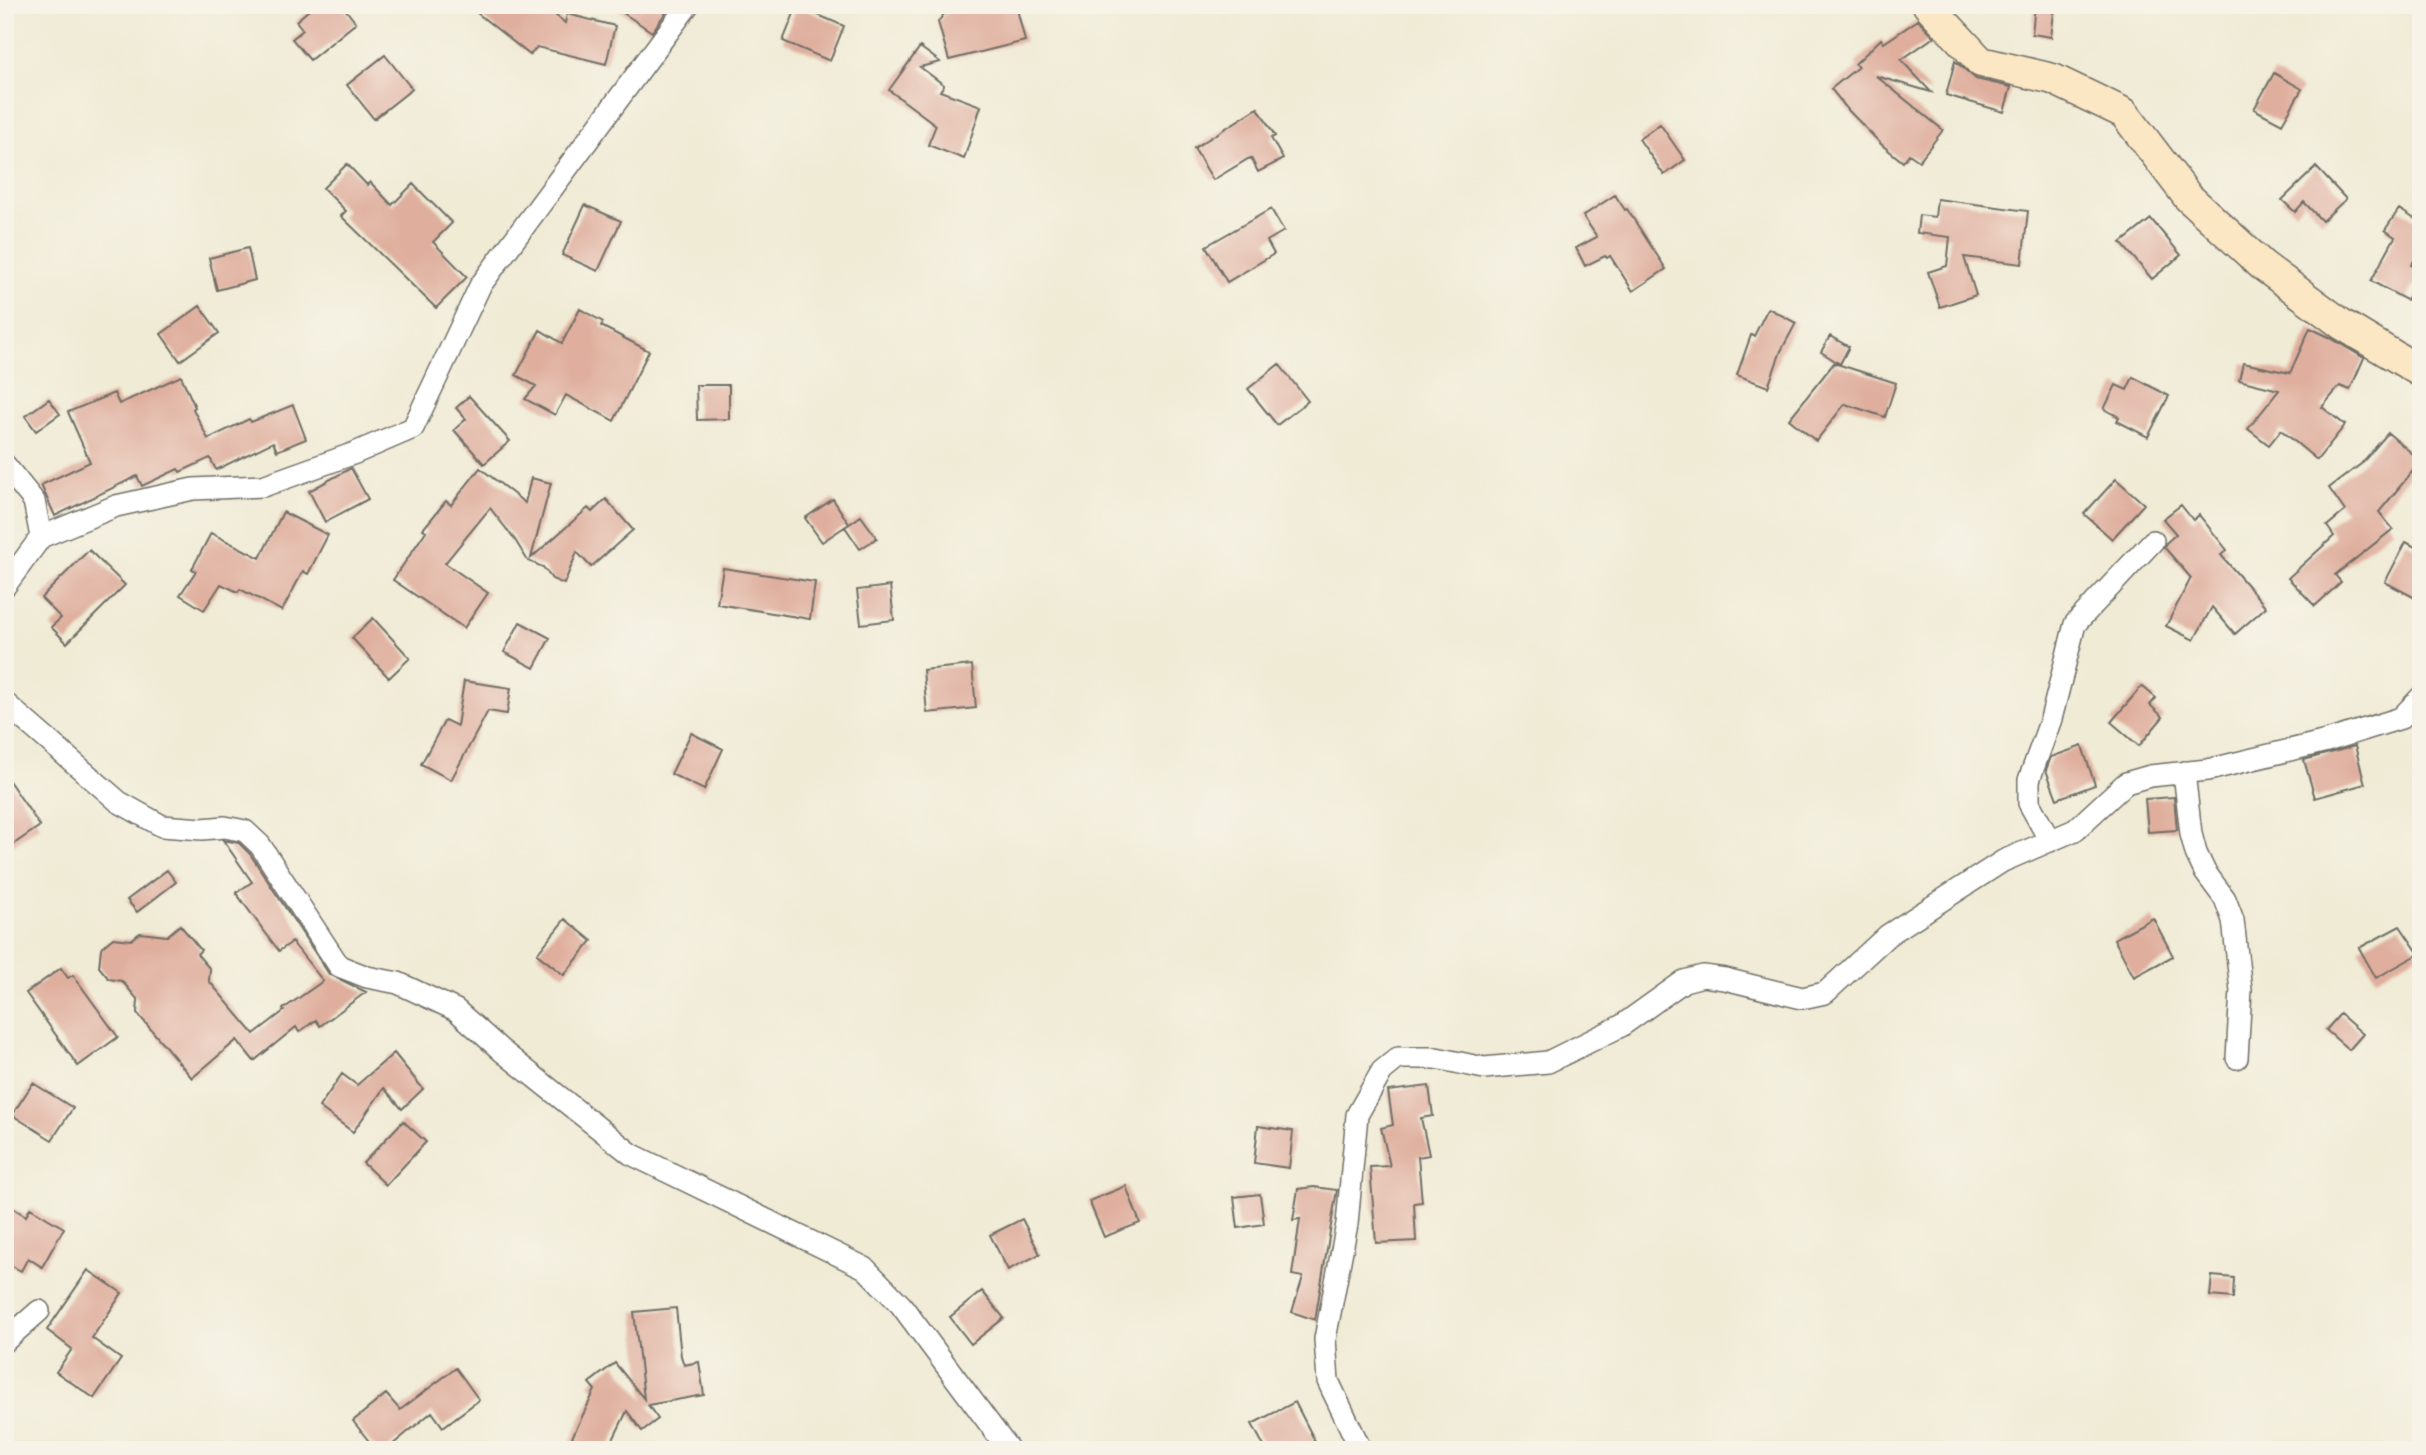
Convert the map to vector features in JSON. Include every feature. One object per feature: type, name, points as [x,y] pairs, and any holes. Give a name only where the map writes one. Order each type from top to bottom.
[{"type":"street","points":[[5,586],[41,537],[116,506],[193,489],[263,486],[355,453],[413,428],[480,286],[688,5]]},
{"type":"street","points":[[1928,5],[1982,62],[2053,79],[2124,113],[2188,197],[2262,265],[2343,325],[2421,372]]},
{"type":"street","points":[[5,465],[34,500],[41,537]]},
{"type":"street","points":[[2050,841],[2029,803],[2029,780],[2051,719],[2075,624],[2153,541]]},
{"type":"street","points":[[1361,1450],[1328,1381],[1325,1339],[1346,1224],[1357,1115],[1382,1071],[1398,1058],[1436,1058],[1484,1068],[1548,1062],[1621,1026],[1684,981],[1703,976],[1725,978],[1802,998],[1825,993],[1888,935],[2003,861],[2075,830],[2126,783],[2150,776],[2208,770],[2327,741],[2401,718],[2421,697]]},
{"type":"street","points":[[5,703],[119,802],[162,826],[202,829],[225,827],[245,831],[260,845],[340,966],[367,978],[398,983],[456,1010],[502,1051],[631,1154],[865,1268],[901,1306],[1009,1450]]},
{"type":"street","points":[[2184,772],[2191,834],[2196,853],[2205,872],[2225,900],[2233,920],[2241,990],[2237,1058]]},
{"type":"street","points":[[5,1341],[40,1311]]},
{"type":"building","points":[[315,5],[342,5],[356,23],[310,60],[292,39],[303,30],[296,21]]},
{"type":"building","points":[[467,5],[543,5],[565,23],[567,14],[615,26],[606,64],[537,47],[530,55]]},
{"type":"building","points":[[611,5],[671,5],[652,32]]},
{"type":"building","points":[[947,5],[1016,5],[1025,41],[949,60],[938,22],[948,13]]},
{"type":"building","points":[[2035,5],[2055,5],[2051,37],[2032,34]]},
{"type":"building","points":[[797,6],[844,26],[830,61],[783,41]]},
{"type":"building","points":[[1918,20],[1934,37],[1901,60],[1931,92],[1876,76],[1943,130],[1919,161],[1909,154],[1903,162],[1882,145],[1831,89],[1858,67],[1855,64],[1881,39],[1884,43]]},
{"type":"building","points":[[920,47],[940,62],[920,67],[944,85],[940,91],[981,106],[964,159],[928,145],[936,125],[889,90]]},
{"type":"building","points":[[385,55],[412,89],[374,119],[347,85]]},
{"type":"building","points":[[1955,61],[1976,79],[2011,87],[2004,112],[1946,95]]},
{"type":"building","points":[[2274,73],[2302,89],[2282,124],[2254,109]]},
{"type":"building","points":[[1258,108],[1275,136],[1271,138],[1283,159],[1258,172],[1251,158],[1213,180],[1194,148]]},
{"type":"building","points":[[1660,124],[1685,160],[1664,175],[1639,139]]},
{"type":"building","points":[[347,164],[367,185],[370,182],[392,205],[413,184],[452,223],[433,242],[467,277],[436,308],[341,216],[346,211],[323,188]]},
{"type":"building","points":[[2316,167],[2346,199],[2322,221],[2304,202],[2295,212],[2282,200]]},
{"type":"building","points":[[1615,195],[1666,269],[1633,291],[1610,256],[1585,266],[1576,248],[1597,237],[1583,216]]},
{"type":"building","points":[[1937,199],[2028,211],[2022,264],[1964,257],[1976,295],[1940,307],[1928,272],[1947,266],[1950,237],[1917,233],[1919,215],[1935,217]]},
{"type":"building","points":[[585,205],[621,221],[598,271],[562,255]]},
{"type":"building","points":[[1271,209],[1284,231],[1267,241],[1274,254],[1227,282],[1206,246]]},
{"type":"building","points":[[2399,209],[2421,223],[2421,251],[2411,265],[2421,270],[2421,274],[2406,300],[2371,281],[2395,237],[2385,230]]},
{"type":"building","points":[[2151,219],[2181,255],[2152,279],[2121,243]]},
{"type":"building","points":[[248,248],[255,280],[217,290],[209,258]]},
{"type":"building","points":[[200,306],[219,333],[180,361],[161,334]]},
{"type":"building","points":[[1768,308],[1796,323],[1781,351],[1768,387],[1737,375],[1751,335],[1754,336]]},
{"type":"building","points":[[580,309],[603,322],[601,326],[649,351],[614,421],[566,395],[555,415],[525,399],[536,386],[516,375],[540,330],[562,343]]},
{"type":"building","points":[[2310,328],[2364,358],[2350,390],[2340,386],[2322,407],[2345,425],[2317,460],[2281,430],[2269,445],[2248,429],[2279,390],[2239,380],[2243,363],[2290,373]]},
{"type":"building","points":[[1830,336],[1849,347],[1840,364],[1821,352]]},
{"type":"building","points":[[1834,363],[1896,383],[1885,417],[1845,404],[1816,441],[1789,419]]},
{"type":"building","points":[[1279,364],[1308,401],[1277,425],[1248,389]]},
{"type":"building","points":[[181,376],[208,439],[249,419],[251,422],[293,405],[306,439],[277,451],[273,442],[216,470],[210,458],[142,486],[137,476],[55,516],[41,485],[90,462],[68,412],[114,393],[119,404]]},
{"type":"building","points":[[2133,377],[2169,396],[2148,437],[2117,421],[2119,417],[2104,409],[2116,385],[2127,390]]},
{"type":"building","points":[[696,385],[729,385],[729,419],[697,420]]},
{"type":"building","points":[[469,396],[510,441],[484,464],[454,430],[466,419],[456,408]]},
{"type":"building","points":[[49,399],[60,414],[36,431],[25,416]]},
{"type":"building","points":[[2388,433],[2421,461],[2379,512],[2393,529],[2335,575],[2341,582],[2315,606],[2288,578],[2334,536],[2327,526],[2345,511],[2329,488],[2361,464]]},
{"type":"building","points":[[351,468],[368,499],[325,522],[309,491]]},
{"type":"building","points":[[480,468],[525,503],[531,478],[551,483],[531,558],[588,508],[592,512],[606,499],[633,530],[591,567],[577,552],[564,584],[552,579],[543,567],[528,561],[490,508],[445,563],[488,593],[464,628],[393,580],[426,531],[423,529],[446,501],[451,505]]},
{"type":"building","points":[[2116,479],[2144,504],[2112,539],[2084,514]]},
{"type":"building","points":[[833,499],[849,524],[822,542],[805,518]]},
{"type":"building","points":[[2181,505],[2193,520],[2199,515],[2227,550],[2221,555],[2266,607],[2235,634],[2212,607],[2194,640],[2166,626],[2191,578],[2164,547],[2176,534],[2163,519]]},
{"type":"building","points":[[283,512],[328,535],[308,574],[303,571],[282,611],[240,589],[238,592],[221,584],[204,610],[180,595],[196,571],[192,569],[211,533],[260,558]]},
{"type":"building","points":[[861,516],[877,538],[860,549],[845,527]]},
{"type":"building","points":[[2406,542],[2421,550],[2421,601],[2385,582]]},
{"type":"building","points":[[89,550],[125,585],[67,643],[51,627],[61,618],[41,598]]},
{"type":"building","points":[[723,568],[815,582],[810,619],[717,604]]},
{"type":"building","points":[[890,586],[894,620],[861,624],[857,590]]},
{"type":"building","points":[[373,618],[410,658],[389,678],[352,638]]},
{"type":"building","points":[[520,622],[550,638],[534,668],[504,652]]},
{"type":"building","points":[[972,665],[976,708],[927,713],[923,670]]},
{"type":"building","points":[[464,681],[511,688],[507,714],[488,711],[451,780],[421,764],[445,720],[457,726]]},
{"type":"building","points":[[2142,686],[2156,698],[2150,705],[2163,717],[2139,746],[2111,722]]},
{"type":"building","points":[[691,733],[723,749],[704,790],[671,774]]},
{"type":"building","points":[[2082,746],[2095,785],[2057,799],[2046,770],[2051,757]]},
{"type":"building","points":[[2355,746],[2365,784],[2315,798],[2304,760]]},
{"type":"building","points":[[5,775],[40,826],[5,850]]},
{"type":"building","points":[[2174,797],[2177,830],[2148,832],[2145,799]]},
{"type":"building","points":[[223,840],[239,843],[250,854],[329,974],[366,992],[320,1026],[316,1020],[299,1032],[296,1027],[254,1061],[237,1040],[192,1078],[137,1013],[138,1000],[122,981],[109,979],[99,967],[101,948],[113,938],[131,940],[140,933],[167,936],[180,925],[201,950],[197,954],[210,969],[209,981],[254,1034],[284,1011],[283,1009],[323,981],[292,942],[279,951],[236,893],[252,882]]},
{"type":"building","points":[[167,870],[176,882],[137,912],[127,900]]},
{"type":"building","points":[[2153,918],[2173,956],[2134,977],[2114,939]]},
{"type":"building","points":[[565,919],[592,941],[564,975],[537,954]]},
{"type":"building","points":[[2400,926],[2419,954],[2376,978],[2359,948]]},
{"type":"building","points":[[61,968],[68,978],[73,975],[118,1037],[78,1066],[26,993]]},
{"type":"building","points":[[2340,1014],[2363,1034],[2349,1050],[2326,1030]]},
{"type":"building","points":[[394,1053],[423,1089],[402,1109],[384,1088],[353,1132],[319,1107],[342,1074],[357,1085]]},
{"type":"building","points":[[33,1083],[73,1108],[52,1140],[12,1115]]},
{"type":"building","points":[[1429,1086],[1433,1116],[1421,1118],[1429,1155],[1418,1157],[1422,1202],[1414,1203],[1416,1241],[1376,1243],[1370,1167],[1390,1166],[1381,1128],[1393,1125],[1388,1091]]},
{"type":"building","points":[[403,1121],[426,1142],[386,1185],[363,1163]]},
{"type":"building","points":[[1258,1126],[1293,1131],[1289,1168],[1254,1163]]},
{"type":"building","points":[[1126,1186],[1140,1223],[1104,1237],[1089,1201]]},
{"type":"building","points":[[1314,1187],[1337,1190],[1315,1320],[1292,1312],[1303,1277],[1292,1275],[1300,1219],[1293,1220],[1298,1189]]},
{"type":"building","points":[[1260,1194],[1264,1224],[1238,1228],[1234,1197]]},
{"type":"building","points":[[5,1203],[26,1216],[30,1208],[64,1228],[42,1267],[28,1258],[21,1271],[5,1262]]},
{"type":"building","points":[[1022,1219],[1040,1254],[1008,1270],[990,1235]]},
{"type":"building","points":[[88,1270],[122,1293],[92,1338],[121,1359],[94,1398],[56,1372],[72,1349],[47,1330]]},
{"type":"building","points":[[2212,1276],[2234,1278],[2233,1298],[2210,1296]]},
{"type":"building","points":[[982,1291],[1004,1318],[971,1344],[950,1317]]},
{"type":"building","points":[[676,1308],[681,1356],[684,1365],[699,1362],[704,1395],[648,1405],[658,1419],[642,1431],[627,1411],[608,1450],[566,1450],[595,1390],[589,1383],[615,1363],[644,1399],[634,1312]]},
{"type":"building","points":[[456,1368],[479,1400],[443,1427],[432,1412],[386,1450],[376,1450],[353,1421],[386,1394],[400,1410]]},
{"type":"building","points":[[1295,1402],[1315,1441],[1298,1450],[1266,1450],[1252,1424]]}]
